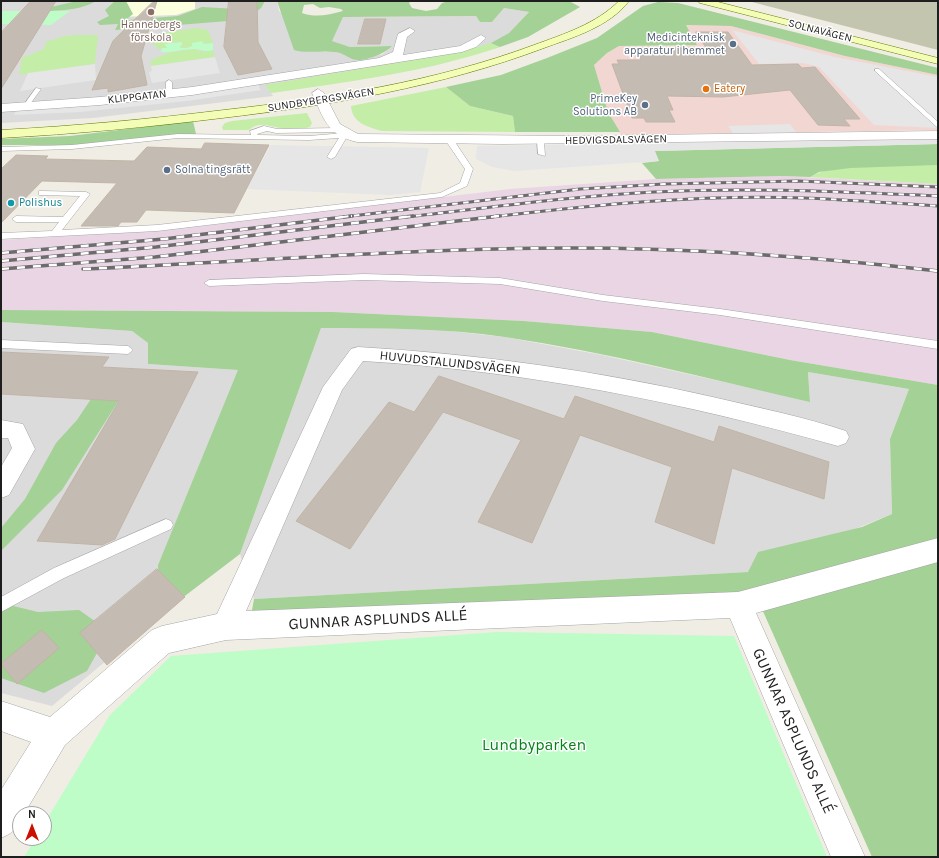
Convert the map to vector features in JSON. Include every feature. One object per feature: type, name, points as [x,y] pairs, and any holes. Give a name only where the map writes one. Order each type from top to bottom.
[{"type":"main road","name":"SUNDBYBERGSVÄGEN","points":[[1,127],[85,121],[320,97],[392,88],[500,62],[582,29],[608,16],[624,1]]},
{"type":"main road","name":"SOLNAVÄGEN","points":[[703,1],[938,61]]},
{"type":"main road","name":"SOLNAVÄGEN","points":[[744,1],[938,52]]},
{"type":"main road","name":"SUNDBYBERGSVÄGEN","points":[[1,134],[79,129],[279,107],[371,85],[456,68],[490,58],[521,48],[570,27],[594,13]]},
{"type":"street","name":"KLIPPGATAN","points":[[382,61],[398,54],[402,36],[410,31]]},
{"type":"street","name":"KLIPPGATAN","points":[[1,108],[100,102],[169,94],[272,79],[462,49],[472,45],[481,38]]},
{"type":"street","points":[[333,58],[336,59],[342,67]]},
{"type":"street","name":"KLIPPGATAN","points":[[272,79],[298,63]]},
{"type":"street","points":[[320,97],[329,118],[340,132]]},
{"type":"street","name":"HEDVIGSDALSVÄGEN","points":[[340,132],[357,138],[450,141],[938,135]]},
{"type":"street","name":"HUVUDSTALUNDSVÄGEN","points":[[226,626],[333,386],[358,354],[451,360],[546,373],[671,397],[780,421],[838,437]]},
{"type":"street","points":[[1,430],[15,430],[24,449],[1,488]]},
{"type":"street","name":"GUNNAR ASPLUNDS ALLÉ","points":[[1,821],[54,734],[162,640],[226,626],[738,605],[938,550]]},
{"type":"street","name":"GUNNAR ASPLUNDS ALLÉ","points":[[738,605],[848,857]]},
{"type":"street","points":[[1,716],[54,734]]},
{"type":"lane","points":[[877,70],[938,126]]},
{"type":"lane","points":[[169,82],[169,94]]},
{"type":"lane","points":[[26,106],[38,89]]},
{"type":"lane","points":[[1,149],[72,147],[178,136],[256,137],[253,133],[259,129],[268,128],[276,131],[340,132],[330,157]]},
{"type":"lane","points":[[540,140],[542,154]]},
{"type":"lane","points":[[1,236],[157,228],[442,195],[464,184],[469,170],[450,141]]},
{"type":"lane","points":[[42,194],[86,194],[55,233]]},
{"type":"lane","points":[[16,218],[66,220]]},
{"type":"lane","points":[[209,282],[364,276],[500,281],[603,298],[720,312],[938,345]]},
{"type":"lane","points":[[1,344],[128,350]]},
{"type":"lane","points":[[1,605],[59,573],[166,525]]},
{"type":"shaded area","points":[[1,1],[277,1],[279,11],[324,52],[345,54],[358,60],[383,54],[392,46],[350,47],[331,41],[343,17],[476,16],[480,22],[492,22],[504,8],[529,12],[509,33],[492,43],[500,47],[433,66],[387,75],[271,93],[273,96],[93,118],[1,123]]},
{"type":"shaded area","name":"Hannebergs förskola","points":[[132,1],[195,1],[195,9],[176,15],[119,17],[115,3]]},
{"type":"shaded area","points":[[748,1],[938,1],[938,50]]},
{"type":"shaded area","points":[[686,25],[731,26],[845,56],[938,75],[938,130],[621,135],[608,112],[594,65],[607,53],[619,46],[697,45]]},
{"type":"shaded area","points":[[732,30],[835,57],[938,77],[938,128],[874,125],[819,67],[803,63],[759,64]]},
{"type":"shaded area","points":[[215,57],[220,73],[152,83],[149,72],[152,71],[151,66]]},
{"type":"shaded area","points":[[95,64],[96,80],[20,91],[28,73]]},
{"type":"shaded area","points":[[258,85],[261,90],[187,101],[80,112],[14,115],[16,109],[140,101]]},
{"type":"shaded area","points":[[790,124],[796,132],[733,133],[728,126]]},
{"type":"shaded area","points":[[938,138],[938,144],[655,151],[659,161],[514,171],[492,167],[476,159],[477,146]]},
{"type":"shaded area","points":[[271,145],[429,148],[420,192],[391,195],[247,189]]},
{"type":"shaded area","points":[[780,176],[938,184],[938,385],[790,360],[652,332],[524,321],[333,312],[1,310],[1,240],[169,230],[510,189],[656,179]]},
{"type":"shaded area","points":[[1,322],[132,331],[148,343],[148,364],[239,370],[158,565],[173,605],[52,706],[1,693]]},
{"type":"shaded area","points":[[321,328],[421,328],[505,337],[602,355],[810,401],[808,372],[909,389],[890,439],[892,514],[748,572],[254,599],[240,554]]},
{"type":"green space","points":[[77,1],[96,1],[86,6],[68,10],[50,11],[47,8]]},
{"type":"green space","points":[[115,1],[126,1],[133,14],[128,18],[128,20],[178,16],[202,7],[238,9],[248,1],[265,1],[261,8],[251,16],[228,21],[115,30],[118,24],[100,25],[97,22],[109,16],[105,10]]},
{"type":"green space","points":[[277,1],[411,1],[409,3],[412,8],[426,11],[437,9],[442,3],[449,1],[569,1],[580,7],[528,37],[500,47],[491,43],[509,33],[529,12],[504,8],[492,22],[480,22],[476,16],[343,17],[332,41],[350,47],[392,46],[379,55],[361,60],[352,59],[337,52],[304,52],[294,50]],"holes":[[[313,4],[320,8],[329,7],[341,9],[343,11],[317,16],[302,13],[304,5]]]},
{"type":"green space","points":[[658,2],[678,3],[938,68],[938,75],[845,56],[731,26],[686,25],[697,45],[619,46],[607,53],[594,65],[608,112],[620,132],[515,132],[513,116],[470,106],[446,87],[501,75],[597,38],[643,6]]},
{"type":"green space","points":[[1,11],[70,11],[51,25],[1,24]]},
{"type":"green space","points":[[197,28],[208,30],[213,43],[192,43],[192,46],[184,48],[179,47],[182,42],[168,43],[167,48],[157,49],[156,45],[152,44],[161,33]]},
{"type":"green space","points":[[98,35],[95,64],[19,75],[22,58],[44,49],[46,42],[65,36]]},
{"type":"green space","points":[[202,41],[204,44],[213,43],[213,50],[205,51],[194,49],[161,52],[162,48],[167,48],[164,44],[182,42],[182,45],[179,47],[186,48],[192,46],[192,43]]},
{"type":"green space","points":[[491,43],[500,47],[472,56],[415,70],[329,85],[271,93],[265,85],[464,51]]},
{"type":"green space","points":[[193,49],[204,52],[213,50],[215,57],[151,66],[151,60],[168,53]]},
{"type":"green space","points":[[446,87],[470,106],[513,116],[515,132],[382,131],[371,128],[362,123],[354,117],[352,112],[351,106]]},
{"type":"green space","points":[[307,113],[312,123],[310,127],[306,128],[283,129],[268,125],[260,125],[249,130],[223,130],[222,127],[225,123],[232,121]]},
{"type":"green space","points":[[193,121],[196,134],[72,145],[1,145],[1,139],[70,136]]},
{"type":"green space","points":[[938,144],[938,165],[850,168],[819,172],[810,177],[780,176],[656,179],[642,163],[659,161],[654,151]]},
{"type":"green space","points":[[938,165],[938,184],[810,177],[822,172],[854,166]]},
{"type":"green space","points":[[1,310],[333,312],[524,321],[652,332],[790,360],[938,385],[938,857],[872,857],[754,591],[251,616],[254,599],[748,572],[758,552],[862,527],[892,514],[890,439],[909,389],[808,372],[810,402],[620,358],[505,337],[436,330],[321,328],[240,554],[173,605],[159,601],[158,565],[238,370],[148,364],[148,343],[132,331],[1,322]]},
{"type":"green space","points":[[101,384],[126,389],[62,490],[1,551],[1,528],[25,499],[56,443],[77,420]]},
{"type":"green space","points":[[1,603],[38,612],[79,610],[109,631],[87,671],[44,693],[1,678]]},
{"type":"green space","name":"Lundbyparken","points":[[498,632],[734,636],[827,857],[24,857],[31,846],[52,846],[52,811],[110,715],[171,656]]},
{"type":"building","points":[[31,1],[56,1],[1,89],[1,33]]},
{"type":"building","points":[[154,1],[157,1],[141,56],[147,85],[108,92],[108,88],[92,90],[113,41]]},
{"type":"building","points":[[229,1],[257,1],[258,42],[272,69],[238,75],[224,47]]},
{"type":"building","points":[[365,19],[386,19],[380,44],[358,44]]},
{"type":"building","points":[[696,32],[728,32],[752,65],[798,64],[802,68],[815,67],[860,119],[844,119],[850,126],[818,125],[790,90],[723,97],[667,96],[673,110],[669,110],[675,122],[646,122],[644,118],[632,118],[612,64],[619,64],[617,60],[641,60],[636,48],[706,48]]},
{"type":"building","points":[[205,143],[269,145],[234,213],[146,210],[137,222],[121,222],[118,226],[81,226],[117,183],[42,181],[1,223],[1,169],[16,155],[48,156],[45,159],[134,161],[147,147],[201,149]]},
{"type":"building","points":[[1,352],[109,357],[102,367],[198,372],[115,539],[102,545],[37,541],[119,401],[1,394]]},
{"type":"building","points":[[439,376],[564,419],[575,396],[714,442],[719,426],[829,462],[824,499],[732,468],[714,544],[655,522],[672,467],[580,435],[532,543],[478,522],[521,440],[443,412],[350,549],[296,521],[389,402],[414,412]]},
{"type":"building","points":[[157,569],[185,597],[107,665],[80,633]]},
{"type":"building","points":[[42,630],[59,648],[17,684],[1,664]]},
{"type":"railway","points":[[343,217],[580,189],[664,184],[798,181],[938,187]]},
{"type":"railway","points":[[405,217],[592,196],[654,192],[725,190],[938,196]]},
{"type":"railway","points":[[491,217],[569,208],[687,199],[766,197],[938,206]]},
{"type":"railway","points":[[1,253],[164,239],[352,216]]},
{"type":"railway","points":[[1,261],[156,247],[413,216]]},
{"type":"railway","points":[[1,269],[155,257],[499,216]]},
{"type":"railway","points":[[83,269],[451,250],[619,248],[756,254],[938,271]]},
{"type":"place","name":"Hannebergs förskola","points":[[151,12]]},
{"type":"place","name":"Medicinteknisk apparatur i hemmet","points":[[733,44]]},
{"type":"place","name":"Eatery","points":[[706,89]]},
{"type":"place","name":"PrimeKey Solutions AB","points":[[645,105]]},
{"type":"place","name":"Solna tingsrätt","points":[[167,170]]},
{"type":"place","name":"Polishus","points":[[11,203]]}]
